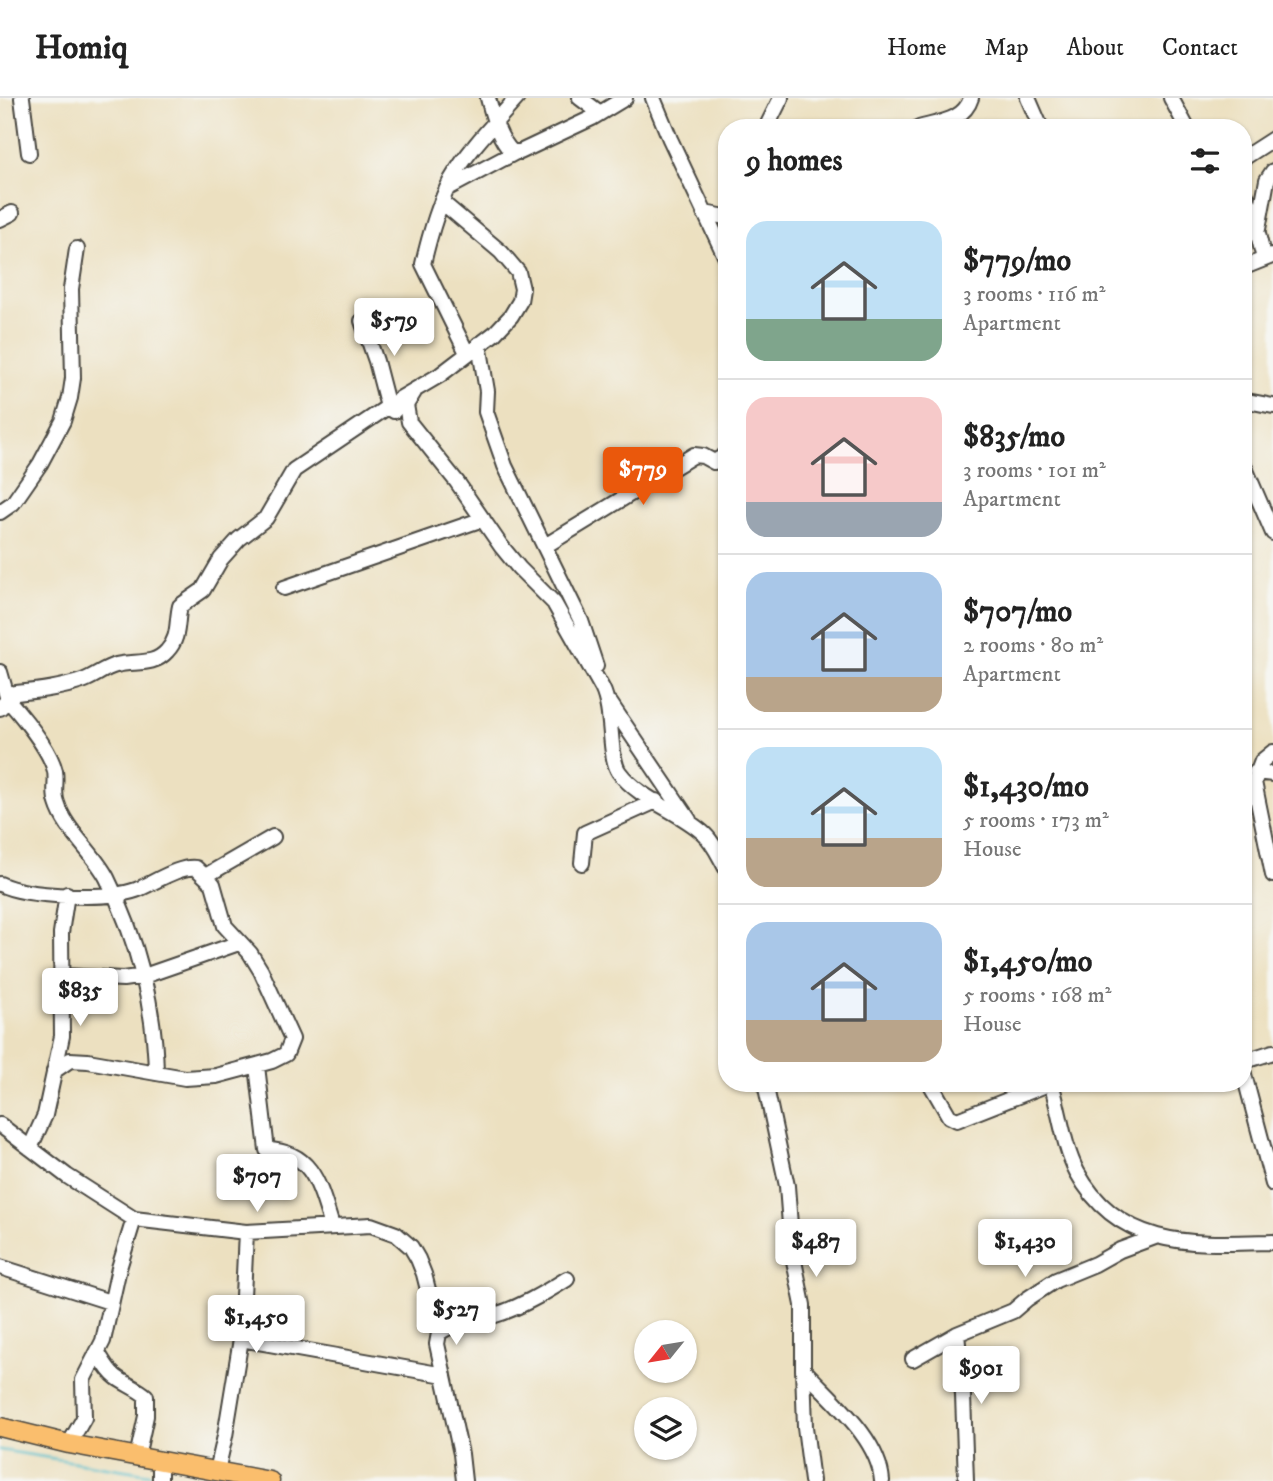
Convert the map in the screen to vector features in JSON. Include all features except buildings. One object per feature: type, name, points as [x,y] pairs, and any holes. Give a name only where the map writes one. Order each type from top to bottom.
[{"type":"main road","points":[[0,1427],[69,1444],[270,1481]]},
{"type":"street","points":[[22,98],[29,153]]},
{"type":"street","points":[[488,98],[503,139],[512,152],[516,152]]},
{"type":"street","points":[[517,98],[461,165],[445,196],[423,264],[473,349],[487,391],[486,412],[505,466],[581,621],[605,694],[617,768],[627,781],[691,824],[710,841],[718,854]]},
{"type":"street","points":[[580,98],[600,113]]},
{"type":"street","points":[[445,196],[494,164],[600,113],[624,98]]},
{"type":"street","points":[[653,98],[718,242]]},
{"type":"street","points":[[770,119],[781,98]]},
{"type":"street","points":[[951,119],[963,112],[971,98]]},
{"type":"street","points":[[1028,98],[1037,119]]},
{"type":"street","points":[[1171,98],[1182,119]]},
{"type":"street","points":[[494,164],[501,155],[503,139]]},
{"type":"street","points":[[1252,153],[1273,139]]},
{"type":"street","points":[[1258,231],[1267,180],[1273,171]]},
{"type":"street","points":[[5,701],[91,677],[118,664],[141,664],[165,653],[178,631],[180,606],[203,590],[221,559],[239,539],[267,518],[294,470],[440,375],[511,316],[520,302],[522,289],[518,272],[445,196]]},
{"type":"street","points":[[704,213],[718,216]]},
{"type":"street","points":[[1252,214],[1268,257]]},
{"type":"street","points":[[0,512],[13,503],[40,464],[63,421],[70,398],[73,378],[71,289],[77,249]]},
{"type":"street","points":[[362,321],[388,407],[409,422],[457,482],[519,568],[554,603],[605,694],[691,824]]},
{"type":"street","points":[[409,422],[406,405],[414,391]]},
{"type":"street","points":[[1252,402],[1273,406]]},
{"type":"street","points":[[545,546],[694,456],[703,456],[714,462],[718,460]]},
{"type":"street","points":[[1252,484],[1273,533]]},
{"type":"street","points":[[284,588],[483,519]]},
{"type":"street","points":[[0,671],[5,701],[21,715],[51,760],[57,803],[63,816],[107,877],[144,976],[155,1040],[156,1073]]},
{"type":"street","points":[[1252,778],[1262,761],[1273,752]]},
{"type":"street","points":[[1256,772],[1273,774]]},
{"type":"street","points":[[1252,794],[1273,875]]},
{"type":"street","points":[[582,863],[585,832],[656,801]]},
{"type":"street","points":[[207,875],[273,837]]},
{"type":"street","points":[[0,884],[30,893],[114,896],[134,891],[186,867],[196,867],[207,875],[213,884],[225,926],[250,953],[261,971],[292,1039],[286,1054],[257,1066],[215,1076],[185,1078],[88,1060],[70,1060],[54,1071]]},
{"type":"street","points":[[30,1148],[45,1115],[62,1036],[61,933],[67,894]]},
{"type":"street","points":[[62,976],[123,979],[144,976],[239,943]]},
{"type":"street","points":[[1252,1061],[1273,1052]]},
{"type":"street","points":[[257,1066],[267,1150],[291,1153],[312,1172],[332,1226]]},
{"type":"street","points":[[767,1092],[787,1186],[792,1251],[803,1305],[803,1369],[812,1481]]},
{"type":"street","points":[[938,1092],[949,1116],[957,1120],[1028,1092]]},
{"type":"street","points":[[1053,1092],[1076,1171],[1086,1186],[1126,1224],[1155,1237],[1172,1241],[1209,1245],[1273,1242]]},
{"type":"street","points":[[1249,1092],[1273,1184]]},
{"type":"street","points":[[0,1125],[117,1211],[134,1220],[246,1232],[371,1225],[396,1234],[411,1247],[424,1274],[439,1333],[438,1370],[461,1454],[464,1481]]},
{"type":"street","points":[[69,1444],[84,1418],[83,1380],[103,1341],[110,1302],[134,1220]]},
{"type":"street","points":[[217,1471],[241,1339],[246,1232]]},
{"type":"street","points":[[913,1359],[957,1334],[1013,1311],[1056,1280],[1155,1237]]},
{"type":"street","points":[[0,1267],[110,1302]]},
{"type":"street","points":[[439,1333],[450,1326],[493,1316],[530,1301],[567,1279]]},
{"type":"street","points":[[957,1334],[963,1395],[966,1481]]},
{"type":"street","points":[[241,1339],[438,1370]]},
{"type":"street","points":[[98,1353],[117,1379],[139,1389],[146,1396],[146,1416],[137,1457]]},
{"type":"street","points":[[803,1369],[870,1444],[881,1467],[882,1481]]},
{"type":"street","points":[[160,1461],[160,1481]]},
{"type":"waterway","points":[[0,1450],[156,1475]]},
{"type":"waterway","points":[[166,1477],[190,1481]]}]
